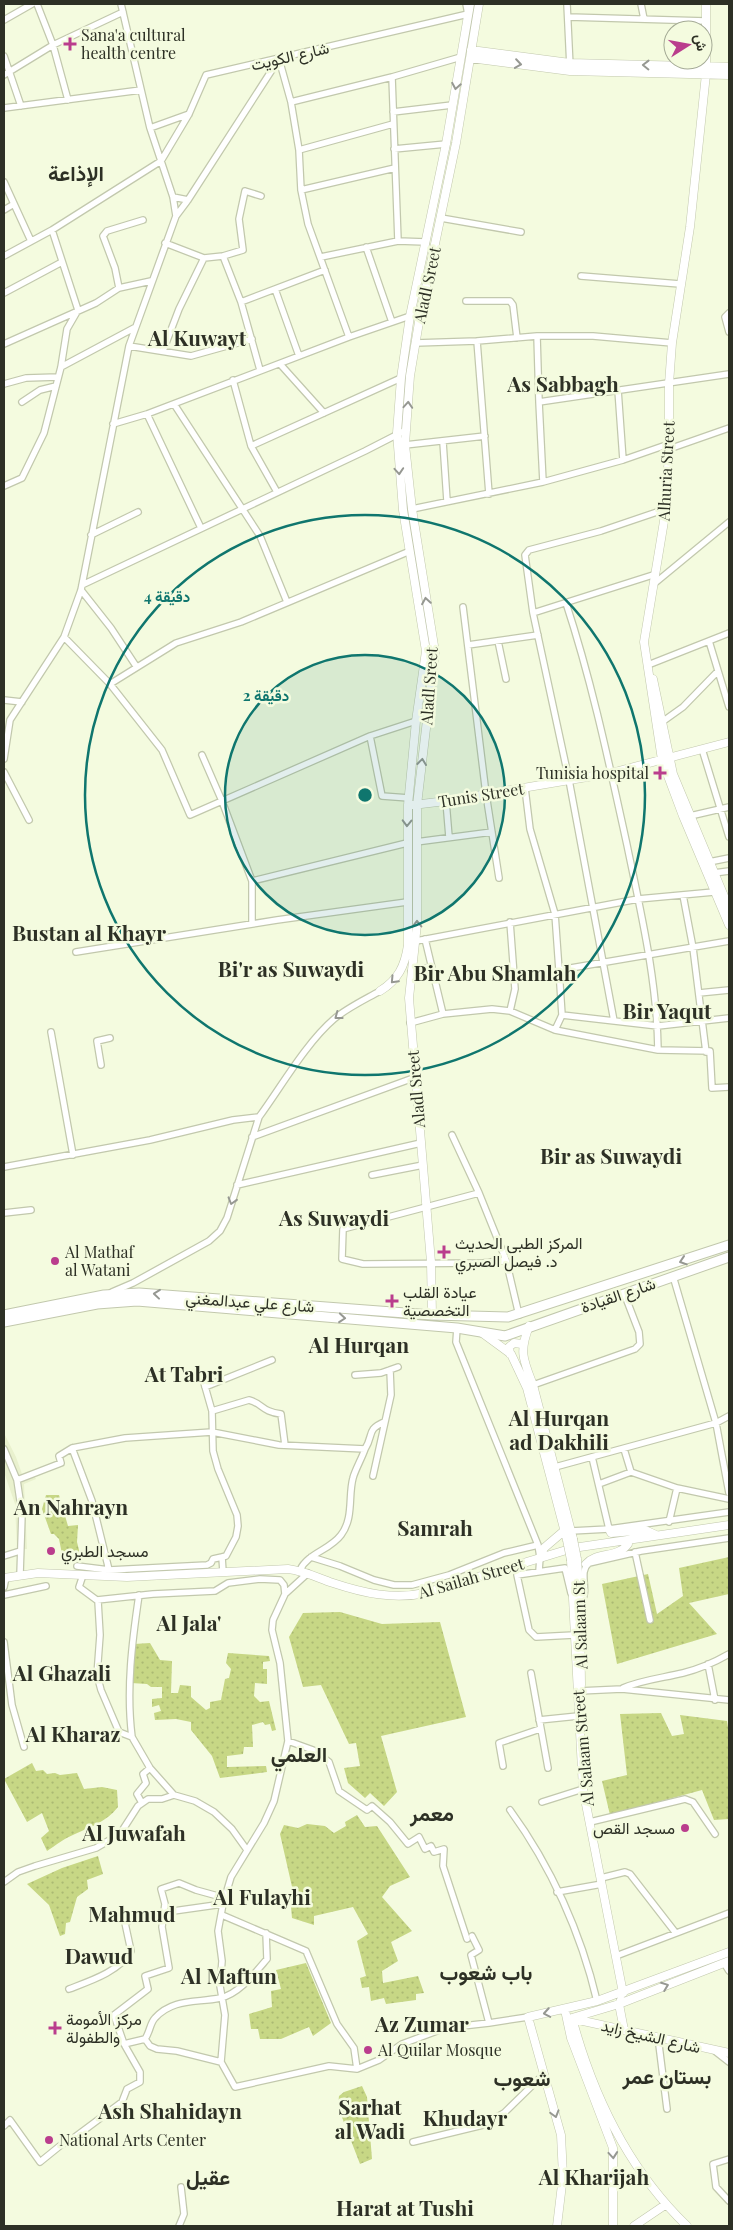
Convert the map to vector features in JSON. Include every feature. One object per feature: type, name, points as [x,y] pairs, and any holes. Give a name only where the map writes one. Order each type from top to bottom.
[{"type":"main road","name":"شارع القيادة","points":[[508,1317],[519,1315],[729,1245]]},
{"type":"main road","name":"شارع القيادة","points":[[508,1335],[729,1257]]},
{"type":"main road","name":"شارع علي عبدالمغني","points":[[4,1315],[108,1294],[457,1328],[496,1334]]},
{"type":"main road","name":"شارع علي عبدالمغني","points":[[4,1322],[138,1297],[432,1315],[498,1317]]},
{"type":"main road","points":[[498,1317],[508,1317],[514,1326],[508,1335],[496,1334],[493,1325],[498,1317]]},
{"type":"street","points":[[4,20],[32,4]]},
{"type":"street","points":[[37,4],[53,45],[68,100]]},
{"type":"street","points":[[121,4],[150,128],[173,197],[176,216]]},
{"type":"street","points":[[466,4],[468,14]]},
{"type":"street","name":"Aladl Sreet","points":[[380,991],[398,976],[406,958],[409,939],[408,801],[416,721],[426,652],[399,474],[397,433],[401,378],[410,316],[446,144],[470,4]]},
{"type":"street","name":"Aladl Sreet","points":[[432,1315],[431,1262],[408,998],[416,941],[417,805],[434,652],[412,509],[406,430],[410,376],[415,343],[456,143],[479,4]]},
{"type":"street","points":[[567,4],[570,67]]},
{"type":"street","points":[[641,4],[644,19]]},
{"type":"street","name":"Alhuria Street","points":[[706,4],[706,20]]},
{"type":"street","points":[[4,75],[53,45],[123,12]]},
{"type":"street","name":"شارع الكويت","points":[[161,161],[189,114],[206,75],[468,14]]},
{"type":"street","points":[[568,17],[675,20]]},
{"type":"street","points":[[471,54],[570,67],[663,69]]},
{"type":"street","points":[[4,56],[21,106]]},
{"type":"street","points":[[291,102],[392,77],[461,57]]},
{"type":"street","points":[[279,59],[291,102],[299,150],[301,190],[308,224],[349,337]]},
{"type":"street","points":[[4,759],[10,720],[64,637],[81,588],[128,346],[165,243],[176,216],[279,59]]},
{"type":"street","points":[[713,69],[729,67]]},
{"type":"street","points":[[706,70],[729,75]]},
{"type":"street","name":"Alhuria Street","points":[[706,70],[690,226],[672,343],[669,384],[666,509],[644,642],[651,696],[665,759],[722,892],[729,925]]},
{"type":"street","points":[[392,77],[398,241]]},
{"type":"street","points":[[4,108],[141,90]]},
{"type":"street","points":[[393,112],[452,104]]},
{"type":"street","points":[[150,128],[189,114]]},
{"type":"street","points":[[299,150],[393,124]]},
{"type":"street","points":[[394,149],[456,143]]},
{"type":"street","points":[[4,256],[52,230],[161,161]]},
{"type":"street","points":[[301,190],[395,168]]},
{"type":"street","points":[[4,182],[31,241]]},
{"type":"street","points":[[165,243],[204,258],[223,256],[243,250],[239,219],[245,191],[260,196]]},
{"type":"street","points":[[173,197],[188,200]]},
{"type":"street","points":[[4,210],[14,204]]},
{"type":"street","points":[[441,218],[521,232]]},
{"type":"street","points":[[120,288],[115,268],[103,240],[104,233],[143,220]]},
{"type":"street","points":[[4,486],[22,478],[44,432],[61,367],[67,329],[78,310],[52,230]]},
{"type":"street","points":[[321,257],[398,241],[426,242]]},
{"type":"street","points":[[366,247],[392,322]]},
{"type":"street","points":[[223,256],[241,302],[260,370]]},
{"type":"street","points":[[163,351],[179,309],[204,258]]},
{"type":"street","points":[[4,293],[62,262]]},
{"type":"street","points":[[241,302],[325,270]]},
{"type":"street","points":[[581,276],[680,284]]},
{"type":"street","points":[[4,344],[96,302],[120,288],[151,281]]},
{"type":"street","points":[[275,289],[299,356]]},
{"type":"street","points":[[466,301],[510,301],[514,305],[517,338]]},
{"type":"street","points":[[729,313],[725,317],[729,332]]},
{"type":"street","points":[[113,424],[174,404],[232,380],[410,316]]},
{"type":"street","points":[[61,367],[134,328]]},
{"type":"street","points":[[415,343],[477,341],[537,336],[593,336],[672,343]]},
{"type":"street","points":[[537,336],[543,482]]},
{"type":"street","points":[[128,346],[191,356],[252,339]]},
{"type":"street","points":[[477,341],[489,494]]},
{"type":"street","points":[[280,364],[324,413]]},
{"type":"street","points":[[539,402],[729,374]]},
{"type":"street","points":[[4,384],[26,378],[58,377]]},
{"type":"street","points":[[251,446],[401,378]]},
{"type":"street","points":[[232,380],[251,446],[277,492]]},
{"type":"street","points":[[22,402],[40,390],[56,386]]},
{"type":"street","points":[[618,390],[622,460]]},
{"type":"street","points":[[174,404],[260,536],[287,602]]},
{"type":"street","points":[[146,414],[201,528]]},
{"type":"street","points":[[412,509],[543,482],[729,428]]},
{"type":"street","points":[[81,588],[242,508],[406,430]]},
{"type":"street","points":[[406,445],[485,436]]},
{"type":"street","points":[[443,442],[447,501]]},
{"type":"street","points":[[614,1022],[594,906],[533,613],[525,555],[529,550],[602,531],[666,509]]},
{"type":"street","points":[[91,535],[138,512]]},
{"type":"street","points":[[655,583],[729,522]]},
{"type":"street","points":[[110,684],[136,666],[176,643],[241,622],[410,551]]},
{"type":"street","points":[[533,613],[656,574]]},
{"type":"street","points":[[81,588],[136,666]]},
{"type":"street","points":[[566,603],[584,655],[638,899],[657,1003],[658,1050]]},
{"type":"street","points":[[463,607],[486,794],[499,878]]},
{"type":"street","points":[[729,633],[648,665],[657,694],[662,722],[665,759],[729,908]]},
{"type":"street","points":[[468,645],[538,634]]},
{"type":"street","points":[[64,637],[110,684],[162,750],[190,815],[370,736],[416,721]]},
{"type":"street","points":[[498,641],[506,680]]},
{"type":"street","points":[[709,641],[729,707]]},
{"type":"street","points":[[662,722],[683,707],[718,671]]},
{"type":"street","points":[[4,700],[22,702]]},
{"type":"street","points":[[370,736],[382,796],[408,801]]},
{"type":"street","name":"Tunis Street","points":[[408,801],[417,805],[569,780],[611,772],[729,742]]},
{"type":"street","points":[[702,749],[729,837]]},
{"type":"street","points":[[202,755],[252,880],[252,924]]},
{"type":"street","points":[[4,772],[29,820]]},
{"type":"street","points":[[525,788],[530,829],[555,914],[562,1015],[555,1030]]},
{"type":"street","points":[[446,801],[449,837]]},
{"type":"street","points":[[690,816],[729,807]]},
{"type":"street","points":[[416,842],[492,832]]},
{"type":"street","points":[[252,880],[407,843]]},
{"type":"street","points":[[709,862],[729,858]]},
{"type":"street","points":[[714,873],[729,871]]},
{"type":"street","points":[[416,941],[594,906],[638,899],[722,892]]},
{"type":"street","points":[[683,895],[704,1022],[706,1052]]},
{"type":"street","points":[[76,952],[408,902]]},
{"type":"street","points":[[510,922],[515,989],[510,1011]]},
{"type":"street","points":[[425,939],[443,1014]]},
{"type":"street","points":[[558,970],[729,941]]},
{"type":"street","points":[[411,972],[431,966]]},
{"type":"street","points":[[699,993],[729,990]]},
{"type":"street","points":[[108,1294],[133,1283],[213,1238],[225,1222],[259,1117],[328,1024],[380,991]]},
{"type":"street","points":[[410,1023],[443,1014],[480,1009],[510,1011],[555,1030],[658,1050],[710,1051],[712,1088],[729,1087]]},
{"type":"street","points":[[562,1015],[658,1026],[729,1018]]},
{"type":"street","points":[[51,1032],[73,1155]]},
{"type":"street","points":[[100,1065],[97,1041],[110,1038]]},
{"type":"street","points":[[252,1137],[416,1077]]},
{"type":"street","points":[[4,1167],[73,1155],[233,1120],[259,1117]]},
{"type":"street","points":[[452,1135],[479,1193],[506,1260],[519,1315]]},
{"type":"street","points":[[237,1185],[421,1143]]},
{"type":"street","points":[[372,1175],[423,1165]]},
{"type":"street","points":[[479,1193],[343,1229],[342,1259],[363,1264],[483,1263],[506,1260]]},
{"type":"street","points":[[4,1214],[31,1210]]},
{"type":"street","points":[[673,1276],[716,1423],[727,1466],[729,1493]]},
{"type":"street","points":[[533,1385],[635,1349],[640,1344],[639,1332],[624,1293]]},
{"type":"street","points":[[530,1326],[522,1344],[524,1362],[533,1385],[555,1467],[569,1535]]},
{"type":"street","points":[[457,1328],[456,1342],[538,1546],[540,1558],[539,1571]]},
{"type":"street","points":[[480,1331],[510,1354]]},
{"type":"street","points":[[522,1344],[514,1343],[509,1346],[510,1354],[527,1388],[569,1535]]},
{"type":"street","points":[[205,1387],[272,1360]]},
{"type":"street","points":[[355,1375],[398,1367]]},
{"type":"street","points":[[373,1476],[391,1395],[390,1370]]},
{"type":"street","points":[[77,1566],[109,1570],[207,1565],[213,1559],[226,1556],[236,1537],[237,1515],[218,1469],[213,1451],[212,1411],[202,1376]]},
{"type":"street","points":[[212,1411],[249,1400],[266,1411],[281,1414],[285,1444]]},
{"type":"street","points":[[555,1467],[716,1423],[729,1416]]},
{"type":"street","points":[[384,1422],[374,1427],[371,1431],[366,1449],[353,1477],[350,1511],[343,1533],[321,1552],[310,1557],[304,1572],[285,1594],[273,1620],[272,1630],[280,1663],[288,1741],[274,1801],[264,1823],[231,1877],[223,1904],[218,1932],[222,1961],[222,1998],[225,2015],[220,2062],[235,2087],[329,2066],[356,2069],[379,2060],[402,2044],[445,2028],[489,2024],[565,2010],[623,1993],[729,1952]]},
{"type":"street","points":[[17,1480],[61,1463],[59,1456],[72,1448],[125,1438],[212,1432],[330,1449],[366,1449]]},
{"type":"street","points":[[72,1448],[95,1510],[109,1570]]},
{"type":"street","points":[[4,1449],[17,1480],[22,1514],[20,1575]]},
{"type":"street","points":[[624,1449],[631,1472]]},
{"type":"street","points":[[592,1457],[611,1533],[645,1530],[656,1535]]},
{"type":"street","points":[[600,1484],[631,1472],[677,1488],[729,1499]]},
{"type":"street","points":[[669,1522],[677,1488]]},
{"type":"street","points":[[540,1558],[544,1548],[569,1535],[729,1512]]},
{"type":"street","name":"Al Sailah Street","points":[[5,1578],[38,1573],[127,1577],[277,1569],[304,1572],[333,1583],[369,1593],[403,1597],[425,1593],[582,1546],[729,1525]]},
{"type":"street","name":"Al Salaam St","points":[[569,1535],[574,1559],[577,1601],[582,1681],[579,1691]]},
{"type":"street","points":[[586,1564],[636,1552],[729,1538]]},
{"type":"street","points":[[574,1636],[536,1637],[530,1633],[517,1577],[518,1574],[565,1568],[569,1589],[577,1601],[586,1594],[584,1569],[586,1564],[591,1559],[620,1552],[628,1544],[628,1540]]},
{"type":"street","points":[[310,1557],[340,1566],[374,1580],[394,1585],[412,1585],[449,1575],[504,1553],[538,1546]]},
{"type":"street","points":[[4,1556],[20,1551]]},
{"type":"street","points":[[636,1552],[650,1620]]},
{"type":"street","points":[[222,1557],[223,1572]]},
{"type":"street","points":[[83,1575],[79,1587],[82,1592],[97,1600],[139,1595],[215,1591],[228,1583],[260,1579],[280,1580],[284,1585],[285,1594]]},
{"type":"street","points":[[4,1587],[5,1578]]},
{"type":"street","points":[[4,1595],[46,1586]]},
{"type":"street","points":[[139,1595],[132,1649],[130,1719],[132,1737],[150,1768],[174,1795],[195,1801],[214,1812],[232,1829],[247,1850]]},
{"type":"street","points":[[97,1600],[100,1635],[97,1675],[100,1690],[119,1732],[132,1737]]},
{"type":"street","name":"Al Salaam Street","points":[[577,1601],[574,1636],[579,1691],[578,1716],[583,1789],[623,1993]]},
{"type":"street","points":[[4,1642],[12,1705],[24,1747]]},
{"type":"street","points":[[622,1689],[641,1681],[684,1672],[729,1654]]},
{"type":"street","points":[[708,1664],[715,1700]]},
{"type":"street","points":[[531,1673],[548,1768]]},
{"type":"street","points":[[579,1691],[622,1689],[729,1700]]},
{"type":"street","points":[[539,1720],[578,1716]]},
{"type":"street","points":[[503,1766],[500,1743],[540,1729]]},
{"type":"street","points":[[288,1741],[313,1750],[329,1762],[339,1791],[367,1810],[372,1806],[390,1822],[408,1844],[419,1838],[425,1848],[432,1846],[434,1852],[444,1850],[443,1866],[470,1937],[479,1950],[471,1955],[489,2024]]},
{"type":"street","points":[[142,1803],[138,1794],[146,1783],[144,1774],[150,1768]]},
{"type":"street","points":[[542,1802],[583,1789]]},
{"type":"street","points":[[4,1882],[26,1869],[96,1848],[120,1834],[138,1806],[142,1803],[148,1799],[162,1800],[174,1795]]},
{"type":"street","points":[[590,1822],[684,1799],[693,1802],[715,1834]]},
{"type":"street","points":[[510,1810],[533,1843],[572,1921],[589,1970],[597,2001]]},
{"type":"street","points":[[557,1892],[601,1881],[625,1872],[630,1874],[676,1932]]},
{"type":"street","points":[[4,2126],[10,2120],[40,2162],[122,2102],[127,2089],[140,2082],[140,2072],[124,2044],[114,2015],[148,1989],[145,1976],[169,1968],[162,1927],[164,1904],[161,1889],[179,1883],[225,1898]]},
{"type":"street","points":[[68,1989],[98,1976],[125,1961],[131,1951],[125,1923],[138,1916],[223,1904]]},
{"type":"street","points":[[616,1956],[729,1913]]},
{"type":"street","points":[[222,1915],[266,1932],[306,1951],[337,2024],[354,2048],[356,2069]]},
{"type":"street","points":[[124,2044],[146,2039],[153,2019],[168,2007],[191,2000],[222,1998],[248,1982],[267,1959],[266,1932]]},
{"type":"street","points":[[687,2226],[665,2206],[621,2143],[579,2043],[572,2018],[619,2004],[727,1962],[729,1971]]},
{"type":"street","points":[[623,1993],[619,2004],[624,2030]]},
{"type":"street","points":[[565,2010],[571,2038],[613,2148],[613,2226]]},
{"type":"street","points":[[528,2016],[561,2134],[563,2155],[562,2197],[557,2226]]},
{"type":"street","name":"شارع الشيخ زايد","points":[[572,2018],[729,2053]]},
{"type":"street","points":[[658,2037],[667,2109]]},
{"type":"street","points":[[146,2039],[150,2046],[157,2049],[177,2051],[220,2062]]},
{"type":"street","points":[[714,2050],[729,2062]]},
{"type":"street","points":[[413,2142],[483,2125],[504,2113],[544,2074]]},
{"type":"street","points":[[729,2159],[713,2164],[716,2187],[729,2201]]},
{"type":"street","points":[[179,2226],[184,2214],[181,2186]]},
{"type":"street","points":[[634,2226],[665,2206]]},
{"type":"shaded area","points":[[4,1433],[22,1474],[32,1471],[36,1479],[24,1484],[27,1549],[17,1549],[15,1504],[4,1472]]},
{"type":"green space","points":[[46,1495],[59,1495],[68,1526],[78,1525],[77,1542],[80,1554],[62,1554],[59,1539],[54,1534],[51,1534],[42,1509]]},
{"type":"green space","points":[[729,1557],[729,1594],[689,1603],[717,1634],[617,1664],[602,1584],[648,1574],[657,1614],[683,1596],[679,1568]]},
{"type":"green space","points":[[340,1612],[382,1624],[440,1622],[466,1717],[381,1736],[397,1792],[384,1806],[370,1793],[365,1798],[348,1783],[344,1768],[360,1766],[356,1743],[349,1744],[321,1685],[303,1687],[289,1637],[303,1613]]},
{"type":"green space","points":[[150,1643],[160,1660],[172,1661],[171,1693],[178,1693],[180,1685],[191,1686],[191,1697],[206,1710],[210,1708],[210,1702],[221,1700],[225,1679],[229,1678],[231,1669],[226,1663],[228,1653],[269,1656],[270,1661],[263,1662],[263,1669],[267,1669],[267,1684],[255,1683],[254,1696],[260,1702],[269,1701],[276,1730],[272,1731],[270,1724],[265,1725],[263,1722],[252,1725],[253,1747],[244,1747],[243,1754],[227,1756],[227,1767],[266,1766],[267,1772],[220,1778],[212,1756],[191,1730],[191,1722],[176,1719],[155,1720],[154,1713],[161,1711],[159,1705],[152,1707],[152,1699],[162,1698],[162,1687],[131,1683],[134,1644]]},
{"type":"green space","points":[[661,1713],[672,1736],[684,1734],[680,1715],[727,1721],[729,1734],[729,1819],[714,1820],[702,1790],[610,1815],[602,1781],[627,1775],[620,1714]]},
{"type":"green space","points":[[32,1763],[36,1771],[43,1770],[47,1774],[77,1773],[84,1789],[102,1787],[117,1790],[118,1807],[104,1820],[47,1851],[41,1838],[49,1831],[42,1813],[27,1822],[4,1779]]},
{"type":"green space","points":[[357,1815],[365,1827],[377,1826],[410,1877],[390,1886],[382,1897],[412,1931],[391,1942],[398,1961],[382,1971],[383,1983],[418,1976],[424,1993],[416,1994],[416,2000],[386,2004],[384,1998],[371,2001],[369,1987],[362,1988],[360,1978],[366,1976],[357,1941],[368,1934],[353,1907],[314,1916],[314,1925],[292,1918],[291,1907],[295,1900],[280,1834],[284,1825],[298,1828],[307,1824],[325,1826],[334,1833],[346,1826],[345,1822]]},
{"type":"green space","points":[[98,1856],[103,1874],[87,1880],[88,1889],[77,1897],[70,1922],[66,1923],[65,1934],[60,1936],[49,1905],[27,1884],[62,1868]]},
{"type":"green space","points":[[306,1963],[331,2023],[313,2036],[309,2027],[281,2039],[260,2039],[258,2029],[251,2029],[249,2014],[272,2007],[271,1991],[281,1989],[276,1970]]},
{"type":"green space","points":[[362,2086],[367,2097],[372,2159],[360,2164],[338,2107],[339,2096],[344,2092]]},
{"type":"place","name":"Sana'a cultural health centre","points":[[70,44]]},
{"type":"place","name":"Tunisia hospital","points":[[660,773]]},
{"type":"place","name":"المركز الطبي الحديث د. فيصل الصبري","points":[[444,1252]]},
{"type":"place","name":"Al Mathaf al Watani","points":[[55,1261]]},
{"type":"place","name":"عيادة القلب التخصصية","points":[[392,1301]]},
{"type":"place","name":"مسجد الطبري","points":[[51,1551]]},
{"type":"place","name":"مسجد القص","points":[[685,1828]]},
{"type":"place","name":"مركز الأمومة والطفولة","points":[[55,2028]]},
{"type":"place","name":"Al Quilar Mosque","points":[[368,2050]]},
{"type":"place","name":"National Arts Center","points":[[49,2140]]},
{"type":"district","name":"الإذاعة","points":[[76,174]]},
{"type":"district","name":"Al Kuwayt","points":[[197,339]]},
{"type":"district","name":"As Sabbagh","points":[[563,385]]},
{"type":"district","name":"Bustan al Khayr","points":[[89,934]]},
{"type":"district","name":"Bi'r as Suwaydi","points":[[291,970]]},
{"type":"district","name":"Bir Abu Shamlah","points":[[495,974]]},
{"type":"district","name":"Bir Yaqut","points":[[667,1012]]},
{"type":"district","name":"Bir as Suwaydi","points":[[611,1157]]},
{"type":"district","name":"As Suwaydi","points":[[334,1219]]},
{"type":"district","name":"Al Hurqan","points":[[359,1346]]},
{"type":"district","name":"At Tabri","points":[[184,1375]]},
{"type":"district","name":"Al Hurqan ad Dakhili","points":[[559,1431]]},
{"type":"district","name":"An Nahrayn","points":[[71,1508]]},
{"type":"district","name":"Samrah","points":[[435,1529]]},
{"type":"district","name":"Al Jala'","points":[[189,1624]]},
{"type":"district","name":"Al Ghazali","points":[[62,1674]]},
{"type":"district","name":"Al Kharaz","points":[[73,1735]]},
{"type":"district","name":"العلمي","points":[[299,1755]]},
{"type":"district","name":"معمر","points":[[432,1814]]},
{"type":"district","name":"Al Juwafah","points":[[134,1834]]},
{"type":"district","name":"Al Fulayhi","points":[[262,1898]]},
{"type":"district","name":"Mahmud","points":[[132,1915]]},
{"type":"district","name":"Dawud","points":[[99,1957]]},
{"type":"district","name":"باب شعوب","points":[[486,1973]]},
{"type":"district","name":"Al Maftun","points":[[229,1977]]},
{"type":"district","name":"Az Zumar","points":[[422,2025]]},
{"type":"district","name":"بستان عمر","points":[[667,2077]]},
{"type":"district","name":"شعوب","points":[[522,2079]]},
{"type":"district","name":"Ash Shahidayn","points":[[170,2112]]},
{"type":"district","name":"Khudayr","points":[[465,2119]]},
{"type":"district","name":"Sarhat al Wadi","points":[[370,2120]]},
{"type":"district","name":"عقيل","points":[[208,2178]]},
{"type":"district","name":"Al Kharijah","points":[[594,2178]]},
{"type":"district","name":"Harat at Tushi","points":[[405,2209]]}]
